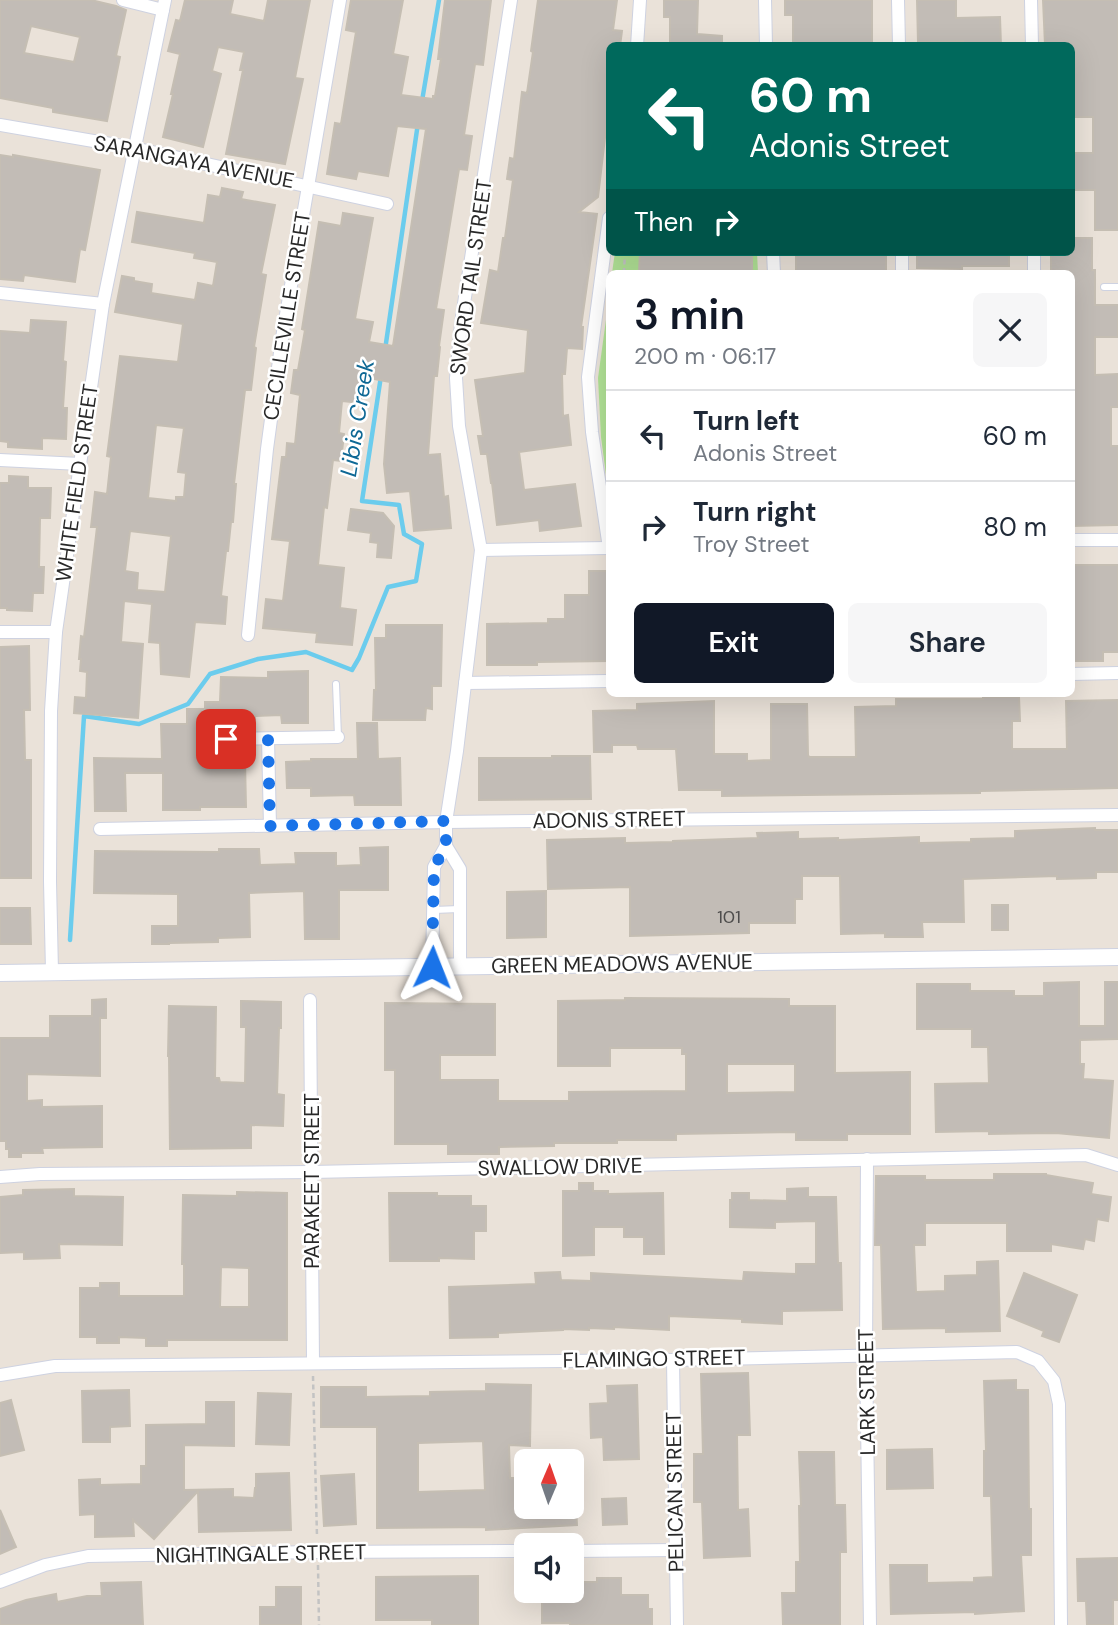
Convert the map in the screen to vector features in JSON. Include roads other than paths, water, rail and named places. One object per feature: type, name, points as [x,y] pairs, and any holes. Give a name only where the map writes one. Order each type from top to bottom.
[{"type":"street","points":[[123,0],[164,5]]},
{"type":"street","name":"CECILLEVILLE STREET","points":[[248,635],[268,437],[282,338],[340,0]]},
{"type":"street","name":"SWORD TAIL STREET","points":[[432,967],[434,867],[446,846],[446,821],[481,550],[459,426],[456,378],[463,309],[511,0]]},
{"type":"street","points":[[637,42],[640,0]]},
{"type":"street","points":[[765,0],[766,42]]},
{"type":"street","points":[[898,0],[899,42]]},
{"type":"street","points":[[1031,0],[1032,42]]},
{"type":"street","name":"WHITE FIELD STREET","points":[[52,972],[51,724],[56,632],[103,304],[164,5]]},
{"type":"street","name":"SARANGAYA AVENUE","points":[[0,125],[134,148],[387,204]]},
{"type":"street","points":[[606,241],[588,377],[592,432],[606,528]]},
{"type":"street","points":[[0,293],[103,304]]},
{"type":"street","points":[[0,460],[80,464]]},
{"type":"street","points":[[1075,540],[1118,540]]},
{"type":"street","points":[[481,550],[606,548]]},
{"type":"street","points":[[0,632],[56,632]]},
{"type":"street","points":[[1075,674],[1118,673]]},
{"type":"street","points":[[465,683],[606,681]]},
{"type":"street","points":[[226,739],[338,737]]},
{"type":"street","points":[[268,739],[270,826]]},
{"type":"street","name":"ADONIS STREET","points":[[100,829],[446,821],[1118,815]]},
{"type":"street","name":"SWORD TAIL STREET","points":[[446,846],[460,869],[460,966]]},
{"type":"street","name":"GREEN MEADOWS AVENUE","points":[[0,973],[1118,957]]},
{"type":"street","name":"PARAKEET STREET","points":[[310,1000],[313,1362]]},
{"type":"street","name":"SWALLOW DRIVE","points":[[0,1177],[40,1174],[312,1172],[1086,1155],[1118,1165]]},
{"type":"street","name":"LARK STREET","points":[[867,1159],[866,1355],[870,1625]]},
{"type":"street","name":"FLAMINGO STREET","points":[[0,1375],[55,1366],[673,1360],[1017,1352],[1038,1361],[1054,1381],[1059,1404],[1061,1625]]},
{"type":"street","name":"PELICAN STREET","points":[[673,1360],[677,1625]]},
{"type":"street","points":[[584,1551],[676,1550]]},
{"type":"street","name":"NIGHTINGALE STREET","points":[[0,1582],[45,1565],[89,1556],[514,1551]]},
{"type":"lane","points":[[1104,287],[1118,287]]},
{"type":"lane","points":[[336,684],[338,737]]},
{"type":"lane","points":[[434,910],[459,909]]},
{"type":"waterway","name":"Libis Creek","points":[[422,101],[439,0]]},
{"type":"waterway","name":"Libis Creek","points":[[385,350],[418,123]]},
{"type":"waterway","name":"Libis Creek","points":[[70,940],[84,716],[139,724],[188,704],[210,674],[258,659],[306,652],[352,670],[388,587],[416,581],[422,544],[404,534],[399,505],[362,501],[381,376]]}]
